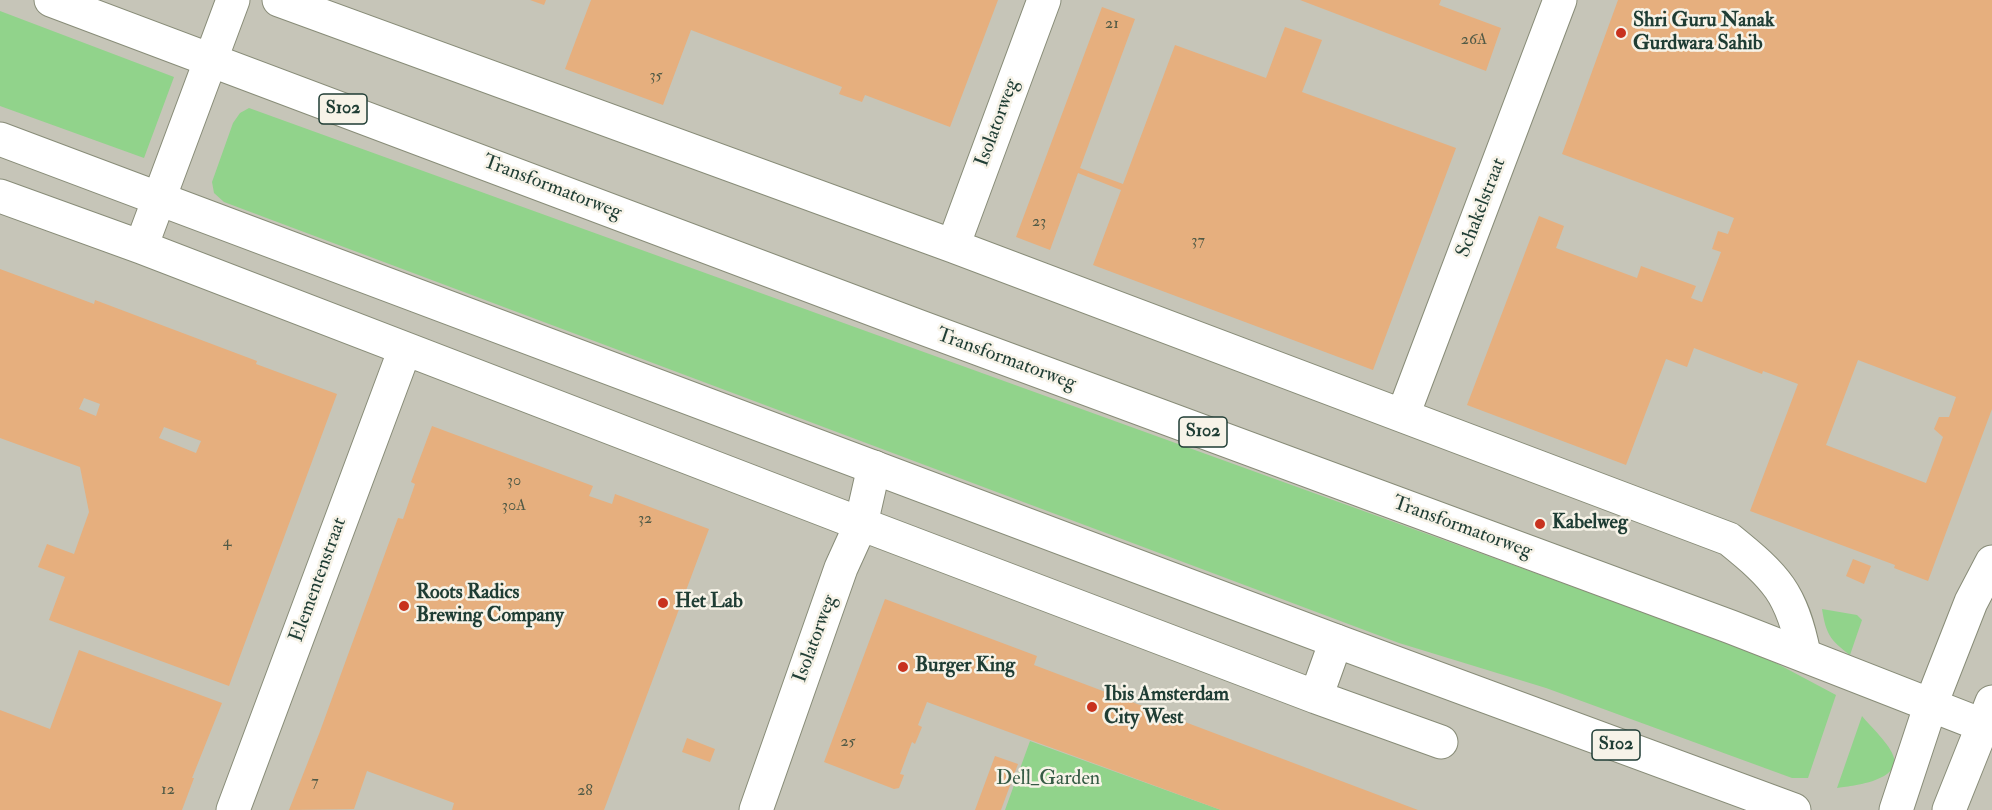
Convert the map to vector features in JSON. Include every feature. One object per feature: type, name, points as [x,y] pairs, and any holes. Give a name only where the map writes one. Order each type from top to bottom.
[{"type":"street","name":"Transformatorweg","points":[[51,0],[931,332],[1804,654],[1931,704],[1989,719]]},
{"type":"street","points":[[141,247],[233,0]]},
{"type":"street","points":[[279,0],[953,246],[1729,539],[1760,564],[1784,593],[1800,632],[1804,654]]},
{"type":"street","name":"Isolatorweg","points":[[953,246],[1044,0]]},
{"type":"street","name":"Schakelstraat","points":[[1403,415],[1560,0]]},
{"type":"street","name":"S102","points":[[0,139],[1336,641],[1794,810]]},
{"type":"street","points":[[0,196],[141,247],[861,524],[1316,697],[1441,742]]},
{"type":"street","name":"Elementenstraat","points":[[233,810],[405,350]]},
{"type":"street","name":"Isolatorweg","points":[[756,810],[842,568],[861,524],[874,467]]},
{"type":"street","points":[[1896,810],[1931,704],[1971,602],[1992,562]]},
{"type":"street","points":[[1316,697],[1336,641]]},
{"type":"street","points":[[1949,810],[1989,719]]},
{"type":"shaded area","points":[[0,0],[1992,0],[1992,810],[0,810]]},
{"type":"green space","points":[[0,11],[174,77],[144,158],[0,106]]},
{"type":"green space","points":[[249,108],[1759,654],[1836,695],[1808,778],[1792,778],[1546,688],[1399,643],[224,202],[214,193],[212,182],[233,123],[240,113]]},
{"type":"green space","points":[[1822,609],[1857,615],[1862,620],[1850,655],[1830,636]]},
{"type":"green space","points":[[1862,716],[1889,747],[1894,758],[1894,766],[1882,777],[1873,781],[1837,788]]},
{"type":"green space","name":"Dell_Garden","points":[[1030,741],[1221,810],[1005,810]]},
{"type":"building","points":[[530,0],[546,0],[544,5]]},
{"type":"building","points":[[591,0],[998,0],[950,127],[865,95],[862,102],[839,94],[842,87],[691,30],[663,105],[565,69]]},
{"type":"building","points":[[1300,0],[1441,0],[1439,5],[1501,28],[1486,71]]},
{"type":"building","points":[[1618,0],[1992,0],[1992,409],[1928,581],[1894,568],[1895,565],[1750,511],[1798,384],[1763,371],[1762,374],[1694,348],[1687,367],[1666,359],[1626,465],[1467,405],[1539,216],[1564,226],[1556,248],[1637,278],[1641,266],[1696,286],[1691,298],[1702,302],[1721,252],[1712,249],[1718,231],[1728,234],[1734,218],[1562,154]],"holes":[[[1858,360],[1956,397],[1949,417],[1939,417],[1934,429],[1943,437],[1926,483],[1826,445]]]},
{"type":"building","points":[[1102,7],[1135,19],[1080,168],[1123,184],[1175,45],[1266,78],[1285,27],[1322,40],[1302,92],[1456,148],[1373,370],[1093,265],[1121,190],[1078,173],[1050,250],[1016,237]]},
{"type":"building","points":[[0,269],[94,304],[95,300],[337,394],[229,686],[49,620],[65,577],[38,567],[47,544],[74,554],[89,512],[80,467],[0,438]],"holes":[[[84,398],[100,404],[96,416],[79,409]],[[164,427],[201,441],[196,453],[159,438]]]},
{"type":"building","points":[[432,426],[593,486],[589,496],[612,504],[615,494],[709,529],[604,810],[452,810],[454,803],[367,771],[354,809],[289,810],[398,518],[403,519],[415,484],[411,482]]},
{"type":"building","points":[[1853,559],[1871,566],[1864,584],[1846,576]]},
{"type":"building","points":[[885,599],[1037,656],[1034,665],[1418,810],[1221,810],[927,702],[918,725],[922,727],[915,744],[912,742],[900,774],[904,775],[899,788],[894,789],[824,762]]},
{"type":"building","points":[[79,650],[222,703],[192,778],[194,778],[182,810],[0,810],[0,710],[50,729]]},
{"type":"building","points":[[687,738],[715,749],[710,762],[682,752]]},
{"type":"building","points":[[995,756],[1018,764],[1001,810],[975,810]]},
{"type":"place","name":"Shri Guru Nanak Gurdwara Sahib","points":[[1621,33]]},
{"type":"place","name":"Kabelweg","points":[[1540,524]]},
{"type":"place","name":"Het Lab","points":[[663,603]]},
{"type":"place","name":"Roots Radics Brewing Company","points":[[404,606]]},
{"type":"place","name":"Burger King","points":[[903,667]]},
{"type":"place","name":"Ibis Amsterdam City West","points":[[1092,707]]}]
